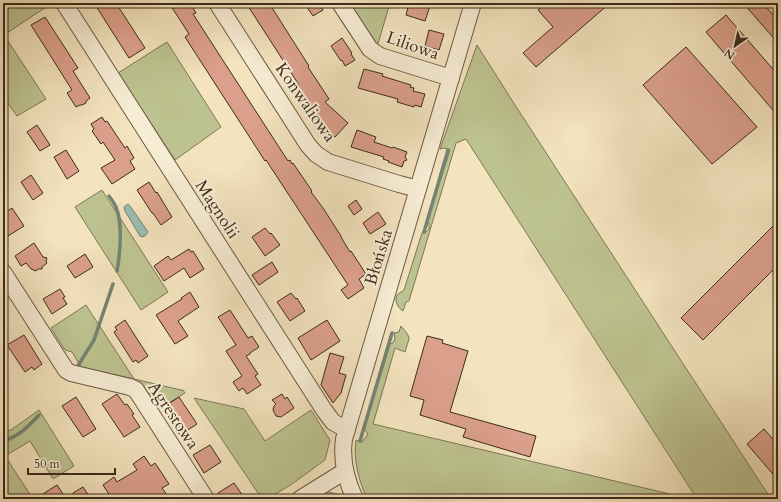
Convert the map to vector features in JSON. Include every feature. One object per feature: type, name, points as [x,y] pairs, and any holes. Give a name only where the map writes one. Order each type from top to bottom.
[{"type":"street","name":"Magnolii","points":[[64,3],[324,410],[333,422],[347,430]]},
{"type":"street","name":"Konwaliowa","points":[[217,3],[308,145],[316,154],[328,162],[418,189]]},
{"type":"street","name":"Liliowa","points":[[340,3],[370,49],[380,56],[451,78]]},
{"type":"street","name":"Błońska","points":[[355,499],[349,486],[345,471],[343,447],[347,430],[473,3]]},
{"type":"street","name":"Agrestowa","points":[[3,272],[66,370],[71,373],[130,387],[136,390],[206,499]]},
{"type":"street","points":[[300,499],[345,471]]},
{"type":"green space","points":[[3,3],[48,3],[49,5],[4,35],[46,99],[17,116],[3,96]]},
{"type":"green space","points":[[349,3],[390,3],[377,47]]},
{"type":"green space","points":[[167,42],[221,127],[175,160],[118,73]]},
{"type":"green space","points":[[477,45],[771,499],[697,499],[466,139],[456,143],[409,301],[406,302],[403,311],[399,308],[396,298],[404,290],[422,233],[425,233],[429,229],[429,223],[427,222],[450,150],[444,148],[440,149]]},
{"type":"green space","points":[[102,190],[168,292],[141,310],[75,207]]},
{"type":"green space","points":[[86,305],[134,379],[81,367],[72,352],[65,350],[51,328]]},
{"type":"green space","points":[[401,326],[409,339],[405,352],[395,348],[373,424],[691,499],[367,499],[357,470],[355,455],[356,440],[362,442],[368,434],[364,429],[390,344],[392,344],[395,339],[394,333],[399,332]]},
{"type":"green space","points":[[134,379],[183,390],[185,393],[162,407],[152,395],[143,392]]},
{"type":"green space","points":[[194,398],[244,409],[265,441],[311,410],[330,440],[325,460],[292,484],[267,499],[262,499]]},
{"type":"green space","points":[[39,410],[74,466],[53,479],[30,441],[5,456],[33,499],[3,499],[3,431],[11,430]]},
{"type":"green space","points":[[328,492],[337,494],[345,499],[334,499],[323,493]]},
{"type":"shaded area","points":[[128,204],[148,232],[145,236],[140,236],[125,211],[124,207]]},
{"type":"building","points":[[94,3],[116,3],[145,48],[129,58]]},
{"type":"building","points":[[169,3],[190,3],[196,13],[193,14],[288,161],[290,160],[292,164],[293,163],[350,252],[351,251],[366,274],[359,279],[364,288],[348,299],[341,290],[348,285],[266,160],[265,161],[185,37],[189,34]]},
{"type":"building","points":[[246,3],[269,3],[329,99],[325,102],[348,123],[335,137],[309,112],[307,113],[292,90],[299,85]]},
{"type":"building","points":[[304,3],[319,3],[323,10],[313,16]]},
{"type":"building","points":[[409,3],[431,3],[425,21],[406,15]]},
{"type":"building","points":[[546,3],[610,3],[536,67],[523,53],[553,27],[538,10]]},
{"type":"building","points":[[743,3],[763,3],[778,21],[778,43]]},
{"type":"building","points":[[726,15],[778,75],[778,116],[706,32]]},
{"type":"building","points":[[45,17],[78,68],[73,71],[90,98],[82,105],[76,107],[67,93],[72,90],[31,25]]},
{"type":"building","points":[[429,30],[444,34],[439,50],[425,46]]},
{"type":"building","points":[[342,38],[355,60],[345,66],[331,46]]},
{"type":"building","points":[[686,47],[757,127],[712,164],[643,85]]},
{"type":"building","points":[[364,69],[383,74],[382,76],[411,85],[410,87],[414,88],[413,91],[425,94],[421,107],[415,105],[414,107],[397,102],[398,99],[358,88]]},
{"type":"building","points":[[102,117],[105,122],[107,121],[125,148],[127,146],[134,158],[130,161],[135,169],[112,184],[101,168],[115,160],[103,142],[101,144],[92,131],[94,129],[91,124]]},
{"type":"building","points":[[37,125],[50,145],[40,151],[27,132]]},
{"type":"building","points":[[357,130],[376,137],[374,142],[407,152],[405,157],[407,160],[404,161],[402,167],[388,162],[389,161],[383,159],[384,157],[351,147]]},
{"type":"building","points":[[66,150],[79,171],[67,179],[54,157]]},
{"type":"building","points":[[31,175],[43,193],[33,200],[21,182]]},
{"type":"building","points":[[149,182],[172,217],[161,225],[137,190]]},
{"type":"building","points":[[356,200],[362,209],[354,215],[348,206]]},
{"type":"building","points":[[12,208],[24,226],[8,236],[3,229],[3,214]]},
{"type":"building","points":[[378,212],[386,224],[370,234],[363,223]]},
{"type":"building","points":[[778,221],[778,265],[703,340],[681,318]]},
{"type":"building","points":[[265,228],[280,245],[265,256],[252,237]]},
{"type":"building","points":[[34,243],[43,257],[47,258],[47,263],[42,267],[42,269],[38,269],[36,271],[31,269],[26,263],[21,266],[15,256]]},
{"type":"building","points":[[189,249],[191,252],[193,251],[204,269],[190,278],[184,268],[164,281],[154,266],[168,256],[171,260]]},
{"type":"building","points":[[85,254],[93,267],[75,278],[67,266]]},
{"type":"building","points":[[272,262],[278,272],[259,285],[252,275]]},
{"type":"building","points":[[60,289],[67,304],[52,314],[43,299]]},
{"type":"building","points":[[190,292],[199,307],[178,321],[188,336],[175,344],[156,315],[182,299],[181,298]]},
{"type":"building","points":[[291,293],[296,299],[297,298],[305,311],[290,321],[277,302]]},
{"type":"building","points":[[230,310],[248,338],[252,336],[259,347],[246,356],[258,374],[255,376],[261,385],[247,394],[243,388],[239,391],[233,382],[242,376],[226,351],[236,345],[218,317]]},
{"type":"building","points":[[125,320],[148,356],[138,363],[136,360],[133,362],[114,332],[117,330],[115,327]]},
{"type":"building","points":[[327,320],[340,341],[311,360],[298,338]]},
{"type":"building","points":[[24,335],[42,364],[34,370],[32,367],[25,372],[7,345]]},
{"type":"building","points":[[427,336],[443,340],[442,343],[468,351],[450,412],[536,436],[530,457],[463,437],[466,429],[420,415],[424,400],[410,396]]},
{"type":"building","points":[[330,353],[344,357],[339,373],[346,375],[341,393],[333,403],[321,385]]},
{"type":"building","points":[[117,394],[134,414],[132,415],[140,427],[124,437],[102,404]]},
{"type":"building","points":[[282,394],[285,399],[287,397],[294,408],[281,417],[276,416],[273,410],[276,404],[272,400]]},
{"type":"building","points":[[76,397],[96,429],[83,437],[62,406]]},
{"type":"building","points":[[179,397],[197,424],[180,435],[169,417],[173,414],[167,405]]},
{"type":"building","points":[[764,429],[778,445],[778,480],[747,444]]},
{"type":"building","points":[[210,445],[221,462],[204,473],[193,455]]},
{"type":"building","points":[[144,456],[151,466],[155,463],[169,484],[162,488],[170,499],[112,499],[103,485],[114,477],[117,482],[137,470],[133,464]]},
{"type":"building","points":[[234,483],[245,499],[221,499],[218,493]]},
{"type":"building","points":[[57,485],[63,494],[55,499],[35,499]]},
{"type":"building","points":[[83,487],[91,499],[77,499],[73,493]]},
{"type":"waterway","points":[[424,232],[448,150]]},
{"type":"waterway","points":[[109,196],[116,207],[120,222],[120,248],[117,271]]},
{"type":"waterway","points":[[76,369],[94,340],[113,284]]},
{"type":"waterway","points":[[360,441],[392,333]]},
{"type":"waterway","points":[[3,441],[18,434],[39,415]]}]
